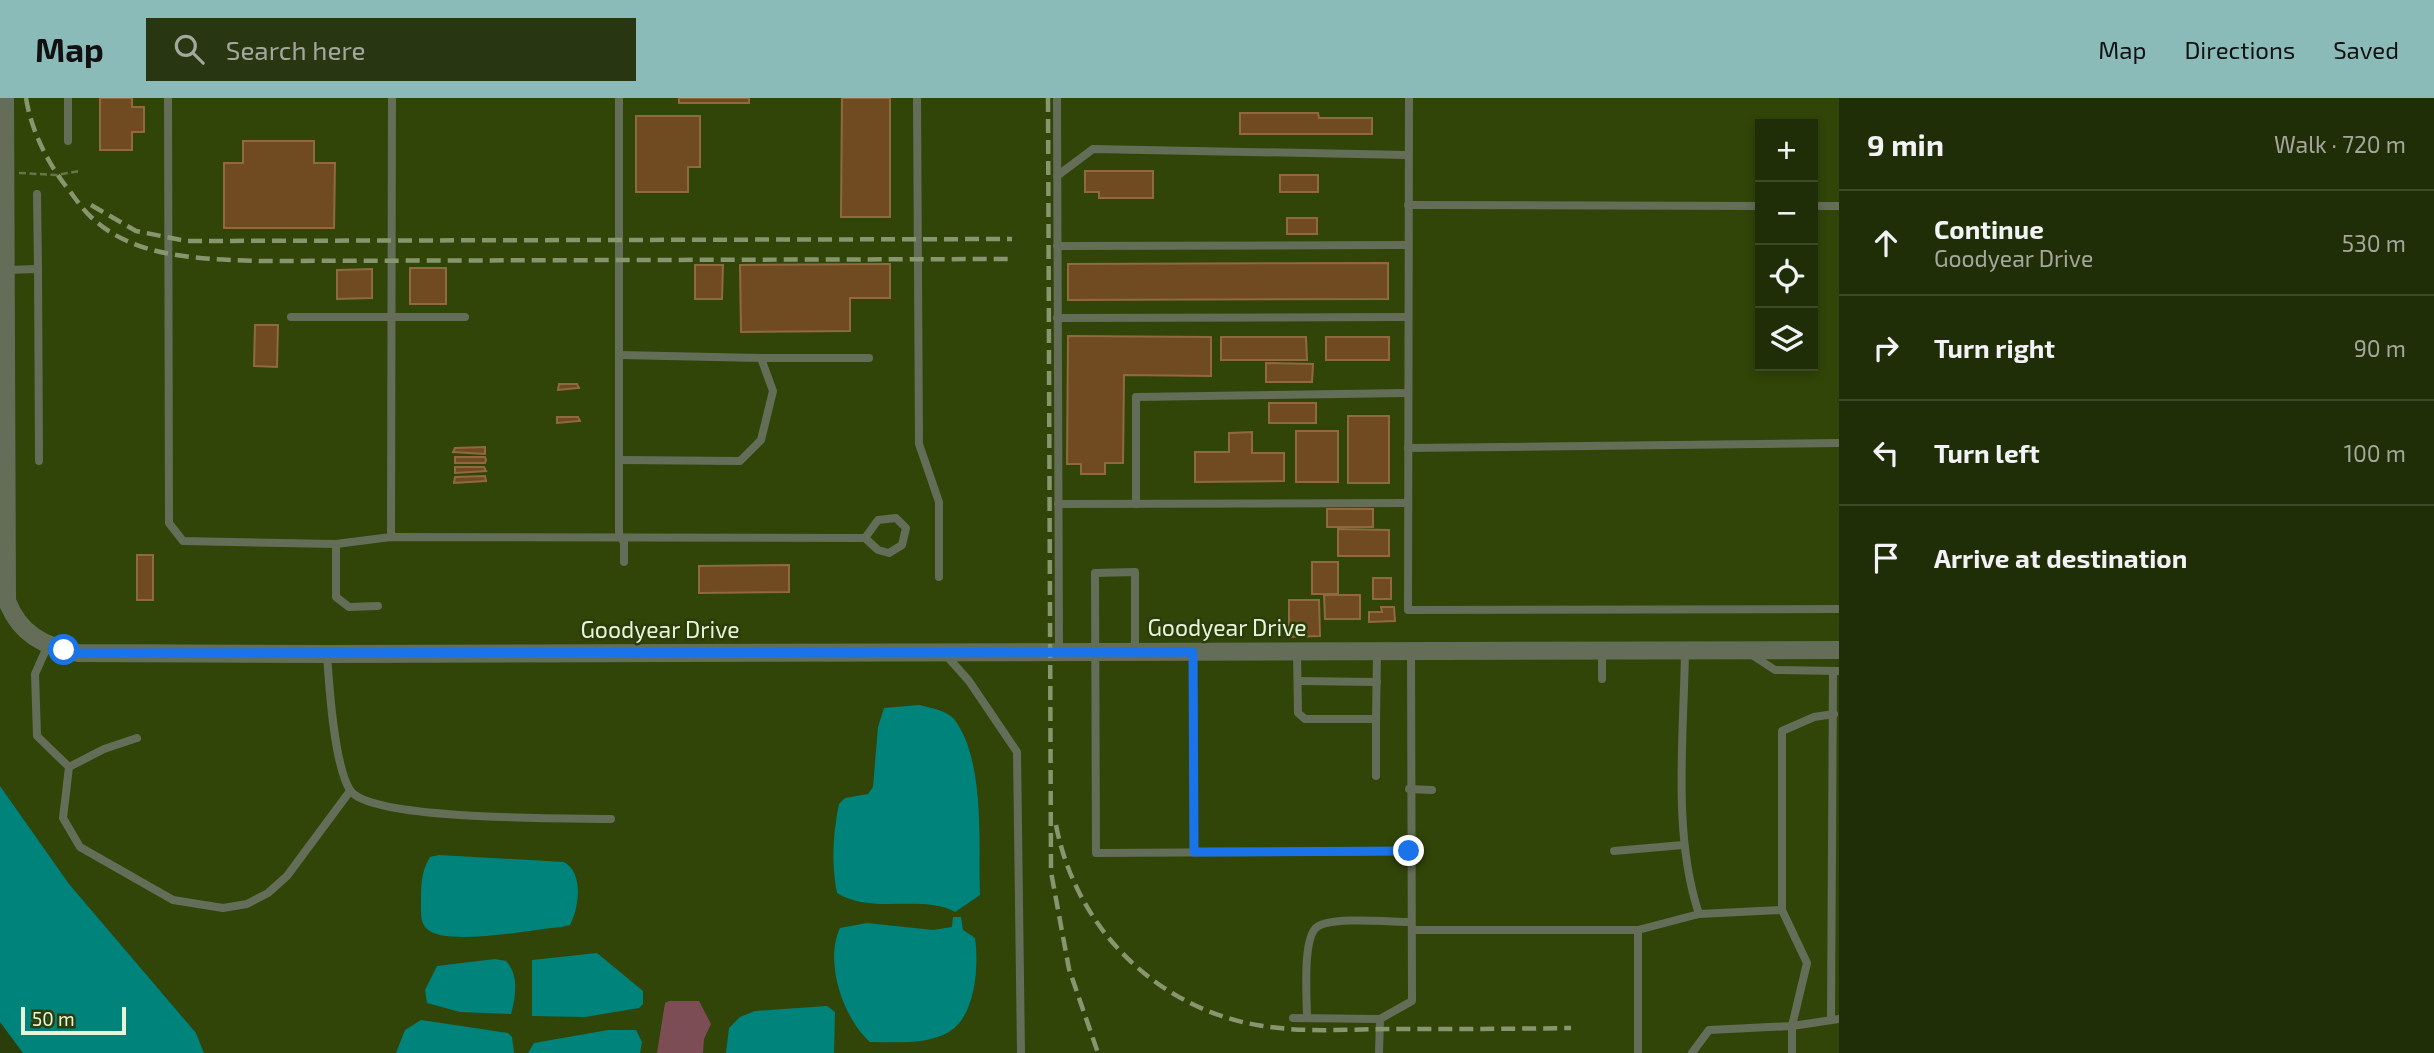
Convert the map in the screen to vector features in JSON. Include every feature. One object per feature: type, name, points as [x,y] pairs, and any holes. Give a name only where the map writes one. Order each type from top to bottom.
[{"type":"street","name":"Goodyear Drive","points":[[5,98],[3,520],[7,601],[14,618],[25,632],[48,645],[78,653],[327,654],[1839,650]]},
{"type":"lane","points":[[68,98],[68,141]]},
{"type":"lane","points":[[168,98],[169,523],[183,541],[336,544],[391,537],[865,538],[878,550],[889,553],[902,545],[906,528],[896,519],[878,520],[865,538]]},
{"type":"lane","points":[[391,537],[392,98]]},
{"type":"lane","points":[[619,98],[619,536],[624,542],[624,562]]},
{"type":"lane","points":[[917,98],[919,444],[939,502],[939,577]]},
{"type":"lane","points":[[1057,98],[1059,653]]},
{"type":"lane","points":[[1409,98],[1408,610],[1839,609]]},
{"type":"lane","points":[[1057,176],[1093,149],[1408,155]]},
{"type":"lane","points":[[37,194],[39,461]]},
{"type":"lane","points":[[1408,205],[1755,206]]},
{"type":"lane","points":[[1818,206],[1839,206]]},
{"type":"lane","points":[[1057,246],[1408,245]]},
{"type":"lane","points":[[5,270],[38,269]]},
{"type":"lane","points":[[291,317],[465,317]]},
{"type":"lane","points":[[1057,318],[1408,317]]},
{"type":"lane","points":[[619,355],[869,358]]},
{"type":"lane","points":[[619,460],[740,461],[761,440],[773,391],[761,358]]},
{"type":"lane","points":[[1136,504],[1136,397],[1408,393]]},
{"type":"lane","points":[[1408,448],[1839,443]]},
{"type":"lane","points":[[1058,504],[1408,503]]},
{"type":"lane","points":[[336,544],[336,597],[349,607],[378,606]]},
{"type":"lane","points":[[1136,651],[1135,572],[1095,573],[1096,853],[1409,851]]},
{"type":"lane","points":[[48,645],[35,674],[37,736],[69,766]]},
{"type":"lane","points":[[1685,650],[1684,845],[1689,885],[1699,914]]},
{"type":"lane","points":[[1692,1053],[1709,1030],[1792,1026],[1835,1018],[1836,671],[1775,670],[1744,650]]},
{"type":"lane","points":[[1602,651],[1602,679]]},
{"type":"lane","points":[[1193,652],[1194,852]]},
{"type":"lane","points":[[1297,652],[1298,713],[1306,719],[1376,719]]},
{"type":"lane","points":[[1376,776],[1377,652]]},
{"type":"lane","points":[[1293,1018],[1380,1019],[1412,1001],[1409,851],[1411,652]]},
{"type":"lane","points":[[327,654],[331,715],[350,791],[362,801],[412,813],[611,819]]},
{"type":"lane","points":[[945,654],[968,681],[1017,752],[1021,1053]]},
{"type":"lane","points":[[1298,681],[1377,682]]},
{"type":"lane","points":[[1792,1053],[1792,1026],[1807,963],[1782,910],[1783,731],[1814,718],[1834,714]]},
{"type":"lane","points":[[69,766],[104,749],[136,738]]},
{"type":"lane","points":[[69,766],[63,818],[80,847],[173,900],[223,908],[247,904],[268,893],[287,876],[350,791]]},
{"type":"lane","points":[[1409,789],[1432,790]]},
{"type":"lane","points":[[1614,851],[1684,845]]},
{"type":"lane","points":[[1307,1018],[1308,950],[1311,936],[1318,926],[1331,922],[1638,930],[1699,914],[1782,910]]},
{"type":"lane","points":[[1638,930],[1638,1053]]},
{"type":"lane","points":[[1379,1053],[1380,1019]]},
{"type":"path","points":[[6,182],[79,171]]},
{"type":"shaded area","points":[[0,98],[1839,98],[1839,1053],[204,1053],[196,1033],[69,884],[0,786]]},
{"type":"shaded area","points":[[699,1001],[711,1024],[704,1039],[703,1053],[657,1053],[665,1003]]},
{"type":"water","points":[[919,705],[943,711],[954,719],[964,737],[976,780],[980,895],[955,912],[928,905],[866,903],[837,893],[834,848],[839,804],[845,798],[868,794],[873,787],[878,727],[884,708]]},
{"type":"water","points":[[0,786],[69,884],[196,1033],[204,1053],[23,1053],[0,1022]]},
{"type":"water","points":[[439,855],[564,862],[575,874],[578,891],[576,910],[570,925],[471,937],[452,937],[427,929],[421,917],[422,879],[430,857]]},
{"type":"water","points":[[953,917],[961,917],[963,930],[975,938],[976,976],[970,1004],[964,1016],[957,1026],[938,1037],[909,1042],[870,1042],[852,1019],[839,989],[834,957],[840,928],[867,923],[933,930],[952,927]]},
{"type":"water","points":[[597,953],[643,991],[643,1004],[639,1008],[585,1017],[532,1016],[532,960]]},
{"type":"water","points":[[495,959],[506,961],[515,979],[511,1014],[460,1012],[427,1003],[425,990],[437,966]]},
{"type":"water","points":[[827,1006],[835,1012],[834,1053],[726,1053],[729,1028],[740,1017],[755,1011]]},
{"type":"water","points":[[421,1020],[508,1033],[512,1037],[514,1053],[396,1053],[405,1030]]},
{"type":"water","points":[[608,1030],[636,1030],[642,1042],[640,1053],[528,1053],[534,1043]]},
{"type":"building","points":[[100,98],[132,98],[132,107],[144,107],[144,132],[132,132],[132,150],[100,150]]},
{"type":"building","points":[[679,98],[749,98],[749,103],[679,103]]},
{"type":"building","points":[[842,98],[890,98],[890,217],[841,217]]},
{"type":"building","points":[[1240,113],[1318,113],[1319,118],[1372,118],[1372,134],[1240,134]]},
{"type":"building","points":[[636,116],[700,116],[700,167],[688,167],[688,192],[636,192]]},
{"type":"building","points":[[243,141],[314,141],[314,163],[335,163],[334,228],[224,228],[224,163],[243,163]]},
{"type":"building","points":[[1085,171],[1153,171],[1153,198],[1099,198],[1099,192],[1085,192]]},
{"type":"building","points":[[1280,175],[1318,175],[1318,192],[1280,192]]},
{"type":"building","points":[[1287,218],[1317,218],[1317,234],[1287,234]]},
{"type":"building","points":[[1388,263],[1388,299],[1068,300],[1068,264]]},
{"type":"building","points":[[890,264],[890,298],[850,298],[850,331],[741,332],[740,265]]},
{"type":"building","points":[[695,265],[723,265],[722,299],[695,299]]},
{"type":"building","points":[[410,268],[446,268],[446,304],[410,304]]},
{"type":"building","points":[[372,269],[372,298],[337,299],[337,270]]},
{"type":"building","points":[[255,325],[278,325],[277,367],[254,366]]},
{"type":"building","points":[[1068,336],[1211,337],[1211,376],[1124,375],[1123,463],[1105,463],[1105,474],[1081,474],[1081,464],[1067,464]]},
{"type":"building","points":[[1221,337],[1306,337],[1307,360],[1221,360]]},
{"type":"building","points":[[1326,337],[1389,337],[1389,360],[1326,360]]},
{"type":"building","points":[[1266,363],[1313,364],[1312,382],[1266,382]]},
{"type":"building","points":[[559,384],[577,384],[579,388],[558,390]]},
{"type":"building","points":[[1269,403],[1316,403],[1316,423],[1269,423]]},
{"type":"building","points":[[1348,416],[1389,416],[1389,483],[1348,483]]},
{"type":"building","points":[[557,417],[578,417],[580,421],[557,423]]},
{"type":"building","points":[[1296,431],[1338,431],[1338,482],[1296,482]]},
{"type":"building","points":[[1252,432],[1252,453],[1284,453],[1284,481],[1195,482],[1195,452],[1229,452],[1229,433]]},
{"type":"building","points":[[485,447],[485,454],[453,452],[455,448]]},
{"type":"building","points":[[455,457],[485,457],[486,460],[485,463],[455,463]]},
{"type":"building","points":[[455,467],[484,467],[486,471],[455,473]]},
{"type":"building","points":[[485,476],[486,481],[454,483],[455,477]]},
{"type":"building","points":[[1327,509],[1373,509],[1373,527],[1327,527]]},
{"type":"building","points":[[1338,529],[1389,530],[1389,556],[1338,556]]},
{"type":"building","points":[[137,555],[153,555],[153,600],[137,600]]},
{"type":"building","points":[[1312,562],[1338,562],[1338,594],[1312,594]]},
{"type":"building","points":[[789,565],[789,592],[699,593],[699,566]]},
{"type":"building","points":[[1373,578],[1391,578],[1391,599],[1373,599]]},
{"type":"building","points":[[1324,595],[1360,595],[1360,619],[1325,619]]},
{"type":"building","points":[[1289,600],[1319,600],[1320,636],[1289,637]]},
{"type":"building","points":[[1381,607],[1394,607],[1395,621],[1369,622],[1369,612],[1382,612]]},
{"type":"railway","points":[[26,98],[36,133],[46,155],[88,214],[110,232],[129,242],[171,254],[259,261],[1012,259]]},
{"type":"railway","points":[[1048,98],[1051,872],[1069,969],[1098,1053]]},
{"type":"railway","points":[[91,205],[136,231],[186,241],[1012,239]]},
{"type":"railway","points":[[1056,825],[1066,863],[1082,898],[1103,930],[1128,958],[1157,983],[1189,1002],[1225,1017],[1263,1026],[1312,1030],[1571,1028]]},
{"type":"route","points":[[64,650],[78,653],[327,654],[1193,652],[1194,852],[1409,851]]}]
